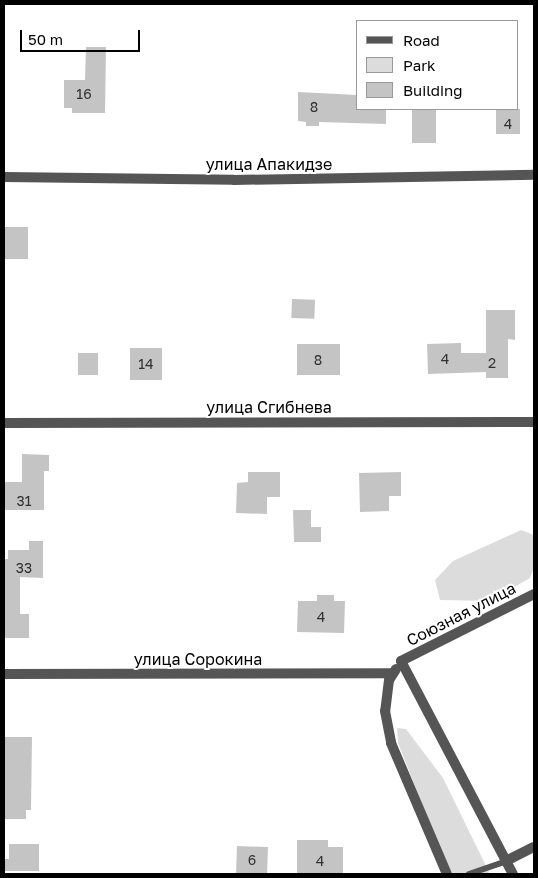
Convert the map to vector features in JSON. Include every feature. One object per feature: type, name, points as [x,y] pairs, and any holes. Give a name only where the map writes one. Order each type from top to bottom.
[{"type":"street","name":"улица Апакидзе","points":[[4,177],[234,180],[534,175]]},
{"type":"street","name":"улица Сгибнева","points":[[4,423],[534,422]]},
{"type":"street","name":"Союзная улица","points":[[401,661],[534,594]]},
{"type":"street","points":[[447,874],[391,743],[385,711],[389,680],[401,661],[513,874]]},
{"type":"street","name":"улица Сорокина","points":[[4,674],[393,673]]},
{"type":"street","points":[[506,861],[534,847]]},
{"type":"lane","points":[[469,874],[506,861]]},
{"type":"green space","points":[[521,530],[534,535],[534,568],[530,578],[490,601],[440,600],[435,580],[453,561]]},
{"type":"green space","points":[[397,728],[406,729],[443,778],[490,874],[450,874],[398,743]]},
{"type":"building","points":[[86,47],[106,47],[105,113],[72,113],[72,108],[64,108],[64,80],[85,80]]},
{"type":"building","points":[[298,92],[356,95],[356,110],[386,110],[386,124],[319,122],[319,126],[306,126],[306,122],[298,121]]},
{"type":"building","points":[[520,109],[520,134],[496,134],[496,110]]},
{"type":"building","points":[[412,110],[436,110],[436,143],[412,143]]},
{"type":"building","points":[[4,227],[28,227],[28,259],[4,259]]},
{"type":"building","points":[[292,299],[315,300],[314,319],[291,318]]},
{"type":"building","points":[[486,310],[515,310],[515,340],[508,339],[508,378],[486,378],[486,372],[428,374],[427,344],[461,343],[461,353],[486,353]]},
{"type":"building","points":[[297,344],[340,344],[340,375],[297,375]]},
{"type":"building","points":[[130,348],[162,348],[162,380],[130,380]]},
{"type":"building","points":[[78,353],[98,353],[98,375],[78,375]]},
{"type":"building","points":[[22,454],[49,455],[49,471],[44,471],[44,510],[4,510],[4,482],[22,482]]},
{"type":"building","points":[[248,472],[280,472],[280,497],[267,497],[267,514],[236,513],[237,483],[248,482]]},
{"type":"building","points":[[401,472],[401,496],[389,496],[389,511],[360,512],[359,473]]},
{"type":"building","points":[[293,510],[311,510],[311,527],[321,527],[321,542],[294,542]]},
{"type":"building","points":[[29,541],[43,541],[43,578],[20,577],[20,614],[29,614],[29,638],[4,638],[4,559],[8,559],[8,550],[29,550]]},
{"type":"building","points":[[317,595],[334,595],[334,601],[345,601],[344,633],[297,632],[298,601],[317,601]]},
{"type":"building","points":[[4,737],[32,737],[31,810],[26,810],[26,819],[4,819]]},
{"type":"building","points":[[297,840],[328,840],[328,847],[343,847],[343,874],[297,874]]},
{"type":"building","points":[[9,844],[39,844],[39,871],[4,871],[4,859],[9,859]]},
{"type":"building","points":[[237,846],[268,847],[267,874],[236,874]]}]
